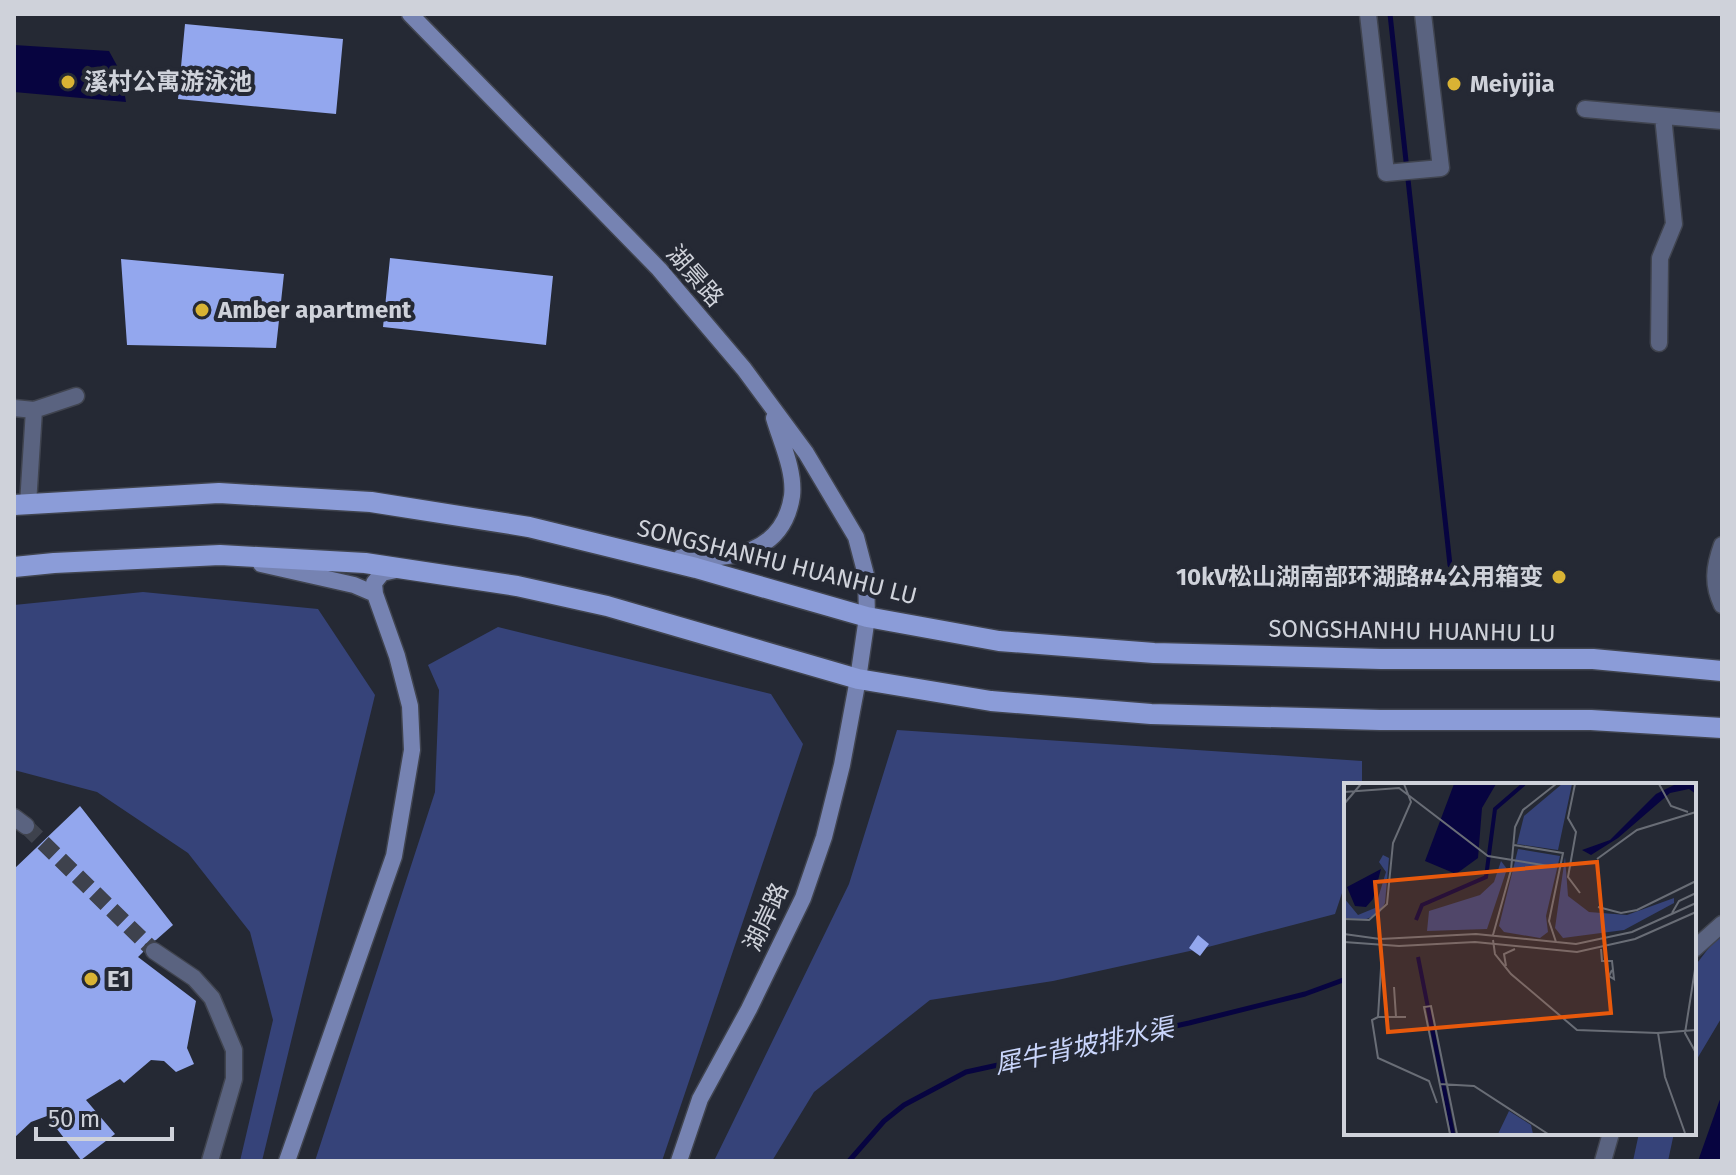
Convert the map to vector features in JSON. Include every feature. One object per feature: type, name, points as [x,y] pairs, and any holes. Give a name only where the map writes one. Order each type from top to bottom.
[{"type":"main road","name":"SONGSHANHU HUANHU LU","points":[[21,504],[219,493],[371,502],[529,527],[644,555],[867,617],[999,641],[1154,653],[1381,659],[1593,659],[1722,671]]},
{"type":"main road","points":[[14,567],[220,555],[403,568],[517,586],[607,606],[858,679],[991,701],[1151,714],[1380,720],[1591,720],[1722,728]]},
{"type":"street","name":"湖景路","points":[[410,14],[659,269],[744,369],[806,453],[856,537],[866,575],[867,617]]},
{"type":"street","points":[[1368,14],[1386,173],[1441,168],[1423,14]]},
{"type":"street","points":[[1585,109],[1722,121]]},
{"type":"street","points":[[1659,343],[1660,258],[1674,224],[1663,116]]},
{"type":"street","points":[[14,408],[34,410],[76,396]]},
{"type":"street","points":[[644,555],[701,559],[732,556],[762,547],[783,527],[792,495],[790,472],[770,405]]},
{"type":"street","points":[[21,504],[34,410]]},
{"type":"street","points":[[1722,545],[1716,562],[1714,589],[1722,605]]},
{"type":"street","points":[[220,555],[354,585],[375,594]]},
{"type":"street","points":[[287,1161],[394,856],[412,750],[410,706],[374,583],[382,573],[403,568]]},
{"type":"street","name":"湖岸路","points":[[679,1161],[700,1099],[749,1009],[803,898],[824,837],[842,765],[867,617]]},
{"type":"street","points":[[1696,947],[1722,924]]},
{"type":"street","points":[[154,951],[194,978],[212,998],[234,1050],[234,1079],[210,1161]]},
{"type":"street","points":[[1603,1161],[1610,1135]]},
{"type":"shaded area","name":"溪村公寓游泳池","points":[[14,45],[109,51],[121,73],[126,102],[14,92]]},
{"type":"shaded area","points":[[143,592],[318,609],[375,695],[262,1161],[240,1161],[273,1020],[250,932],[188,853],[97,792],[14,770],[14,605]]},
{"type":"shaded area","points":[[498,627],[771,694],[803,744],[662,1161],[315,1161],[435,792],[439,690],[428,665]]},
{"type":"shaded area","points":[[897,730],[1362,761],[1362,783],[1344,783],[1344,887],[1335,914],[1208,947],[1053,981],[930,1000],[814,1092],[772,1161],[714,1161],[849,884]]},
{"type":"shaded area","points":[[1722,931],[1722,1017],[1696,1061],[1696,964]]},
{"type":"shaded area","points":[[1722,1095],[1722,1161],[1698,1161],[1719,1102]]},
{"type":"shaded area","points":[[1639,1135],[1674,1135],[1668,1161],[1633,1161]]},
{"type":"building","points":[[185,24],[343,39],[336,114],[178,99]]},
{"type":"building","points":[[390,258],[553,276],[546,345],[383,327]]},
{"type":"building","name":"Amber apartment","points":[[121,259],[284,274],[276,348],[127,345]]},
{"type":"building","name":"E1","points":[[80,806],[173,925],[156,940],[145,944],[138,957],[196,1001],[187,1048],[194,1064],[176,1072],[164,1061],[151,1060],[124,1083],[120,1079],[86,1100],[115,1134],[81,1160],[47,1116],[31,1122],[14,1138],[14,869]]},
{"type":"building","points":[[1198,935],[1209,944],[1200,956],[1189,948]]},
{"type":"waterway","points":[[1390,14],[1450,565]]},
{"type":"waterway","name":"犀牛背坡排水渠","points":[[849,1161],[884,1121],[904,1105],[966,1072],[1189,1023],[1305,994],[1344,980]]},
{"type":"tunnel","points":[[26,826],[154,951]]},
{"type":"place","name":"溪村公寓游泳池","points":[[68,82]]},
{"type":"place","name":"Meiyijia","points":[[1454,84]]},
{"type":"place","name":"Amber apartment","points":[[202,310]]},
{"type":"place","name":"10kV松山湖南部环湖路#4公用箱变","points":[[1559,577]]},
{"type":"place","name":"E1","points":[[91,979]]}]
